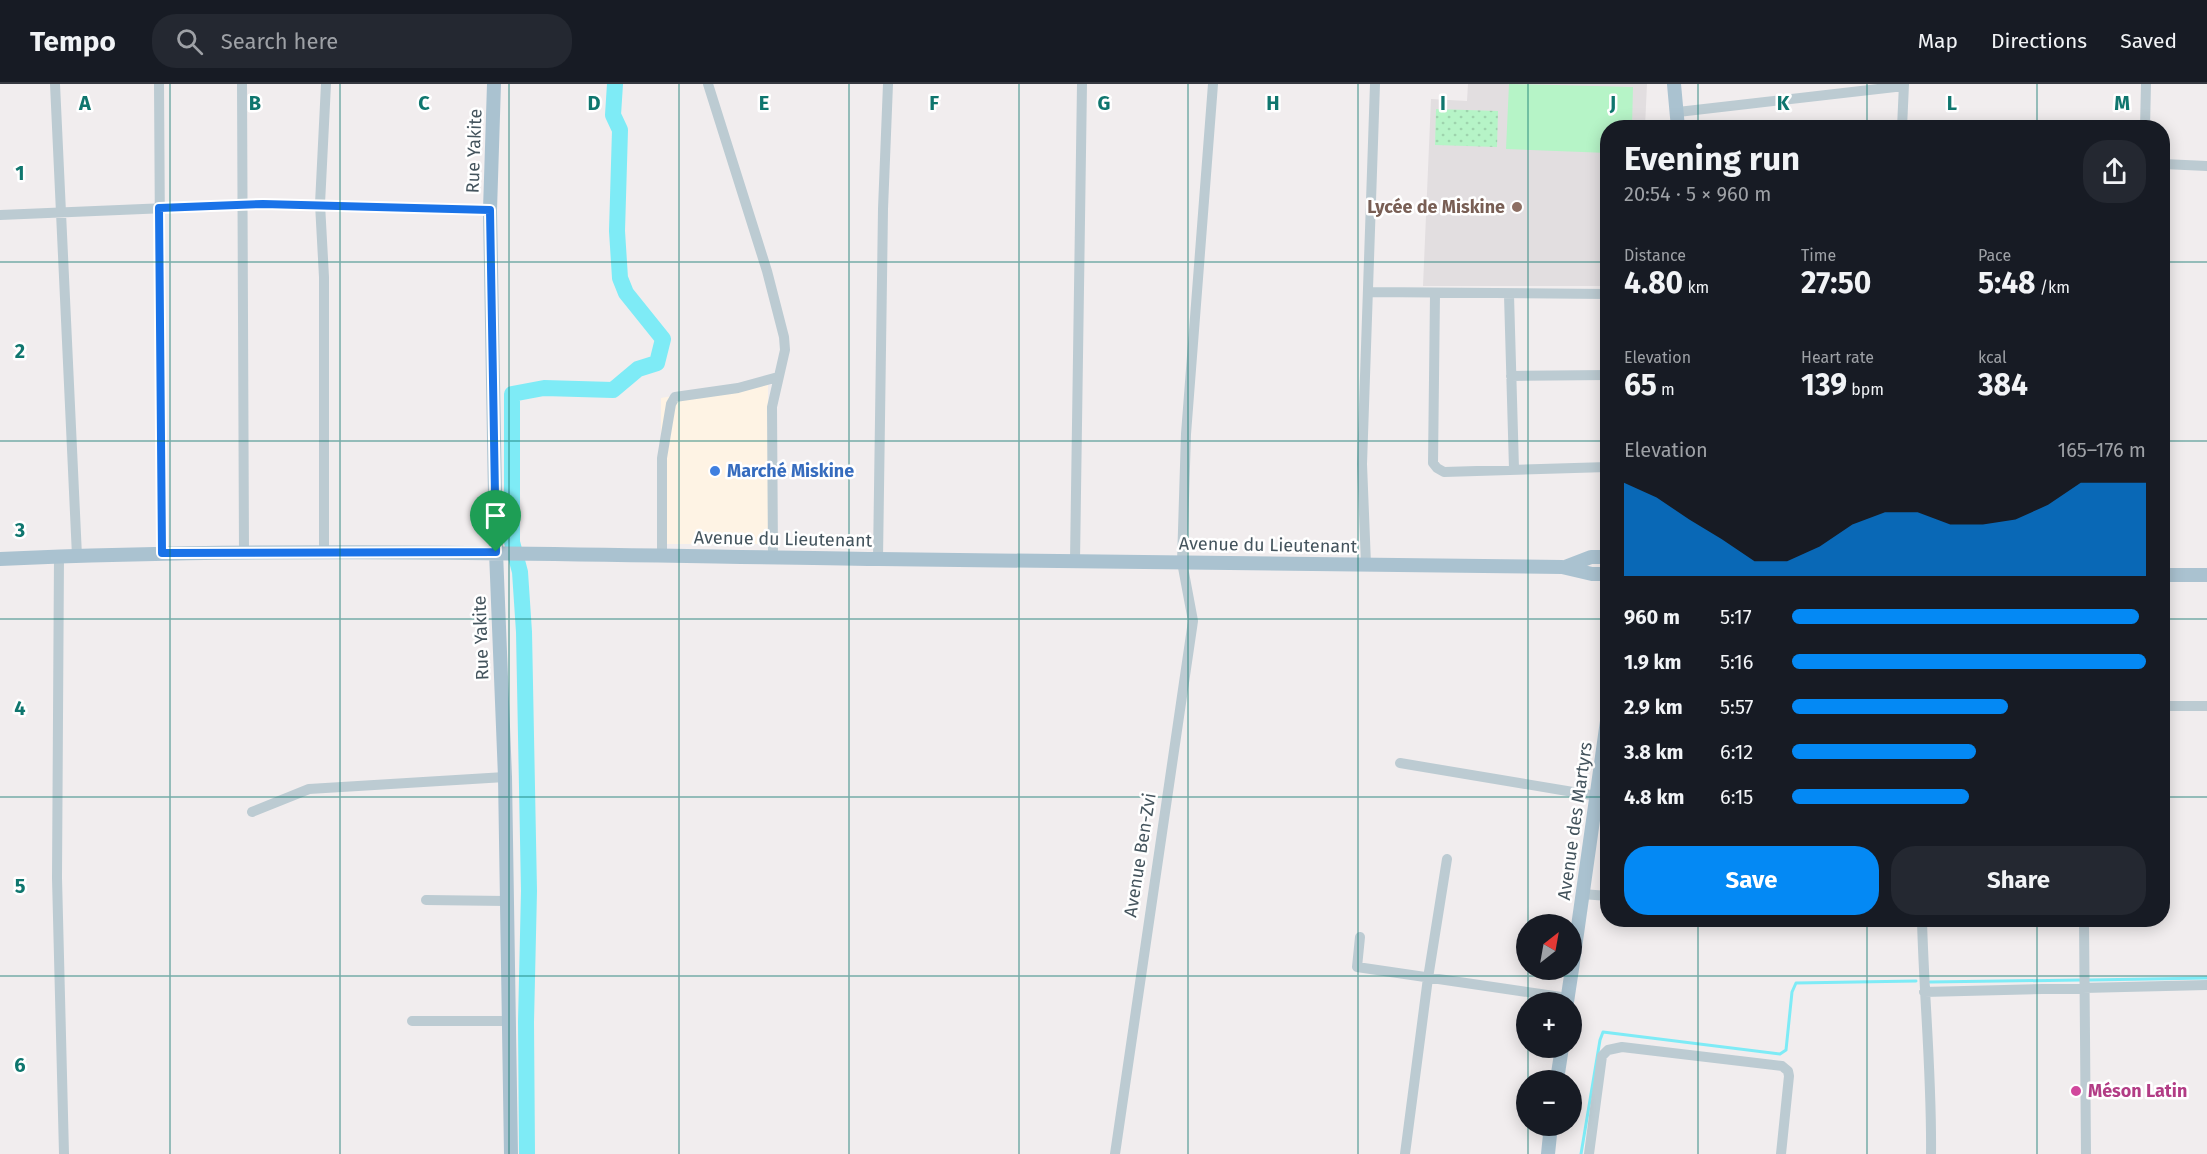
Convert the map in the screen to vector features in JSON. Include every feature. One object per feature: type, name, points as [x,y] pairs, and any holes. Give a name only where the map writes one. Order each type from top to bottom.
[{"type":"main road","name":"Rue Yakite","points":[[494,84],[490,210],[505,777],[511,1154]]},
{"type":"main road","points":[[1674,84],[1678,120]]},
{"type":"main road","name":"Avenue du Lieutenant","points":[[0,559],[162,553],[521,552],[878,559],[1564,567],[1600,574]]},
{"type":"main road","name":"Avenue du Lieutenant","points":[[1564,567],[1591,557],[1600,557]]},
{"type":"main road","points":[[2170,575],[2207,575]]},
{"type":"main road","name":"Avenue des Martyrs","points":[[1579,914],[1600,780]]},
{"type":"main road","points":[[1548,1154],[1550,1136]]},
{"type":"street","points":[[55,84],[77,556]]},
{"type":"street","points":[[159,84],[162,553]]},
{"type":"street","points":[[242,84],[244,552]]},
{"type":"street","points":[[324,553],[324,277],[320,204],[326,84]]},
{"type":"street","points":[[708,84],[767,271],[784,337],[785,350],[772,407],[773,557]]},
{"type":"street","points":[[878,559],[883,208],[888,84]]},
{"type":"street","points":[[1075,561],[1082,84]]},
{"type":"street","name":"Avenue Ben-Zvi","points":[[1115,1154],[1192,621],[1182,562],[1186,434],[1213,84]]},
{"type":"street","points":[[1366,564],[1362,464],[1376,84]]},
{"type":"street","points":[[2145,120],[2146,84]]},
{"type":"street","points":[[1678,112],[1904,85],[1902,120]]},
{"type":"street","points":[[2170,164],[2207,166]]},
{"type":"street","points":[[0,215],[320,204],[490,210]]},
{"type":"street","points":[[1368,291],[1509,295],[1600,294]]},
{"type":"street","points":[[1435,294],[1434,463],[1437,468],[1444,472],[1600,467]]},
{"type":"street","points":[[1509,295],[1514,469]]},
{"type":"street","points":[[1511,376],[1600,375]]},
{"type":"street","points":[[662,555],[662,458],[671,404],[675,397],[738,388],[778,377]]},
{"type":"street","points":[[59,556],[57,878],[63,1154]]},
{"type":"street","points":[[2170,706],[2207,706]]},
{"type":"street","points":[[1400,764],[1598,796]]},
{"type":"street","points":[[252,812],[309,789],[505,777]]},
{"type":"street","points":[[1405,1154],[1428,978],[1447,859]]},
{"type":"street","points":[[1582,894],[1600,895]]},
{"type":"street","points":[[426,900],[506,901]]},
{"type":"street","points":[[1922,927],[1924,992],[1932,1100],[1931,1154]]},
{"type":"street","points":[[2084,927],[2086,1154]]},
{"type":"street","points":[[1360,937],[1358,967],[1517,992]]},
{"type":"street","points":[[1924,992],[2085,986],[2207,985]]},
{"type":"street","points":[[412,1021],[509,1021]]},
{"type":"street","points":[[1589,1154],[1602,1056],[1608,1050],[1622,1047],[1782,1066],[1788,1071],[1789,1076],[1781,1154]]},
{"type":"shaded area","name":"Lycée de Miskine","points":[[1468,84],[1647,84],[1645,120],[1600,120],[1600,286],[1423,286],[1431,99],[1467,101]]},
{"type":"shaded area","name":"Marché Miskine","points":[[768,379],[768,544],[661,544],[661,398]]},
{"type":"green space","points":[[1509,84],[1633,87],[1632,120],[1600,120],[1600,153],[1506,149]]},
{"type":"green space","points":[[1436,109],[1498,111],[1497,147],[1435,145]]},
{"type":"waterway","points":[[527,1154],[526,1022],[529,891],[524,632],[520,572],[512,542],[512,394],[544,388],[613,390],[638,369],[657,363],[663,339],[626,293],[620,278],[617,231],[620,130],[613,115],[615,84]]},
{"type":"waterway","points":[[2089,980],[2207,978]]},
{"type":"waterway","points":[[1930,982],[2081,980]]},
{"type":"waterway","points":[[1581,1154],[1603,1032],[1780,1054],[1786,1050],[1792,992],[1796,983],[1916,981]]},
{"type":"place","name":"Lycée de Miskine","points":[[1517,207]]},
{"type":"place","name":"Marché Miskine","points":[[715,471]]},
{"type":"place","name":"Méson Latin","points":[[2076,1091]]},
{"type":"route","points":[[320,204],[490,210],[496,552],[162,553],[159,208],[320,204]]}]
